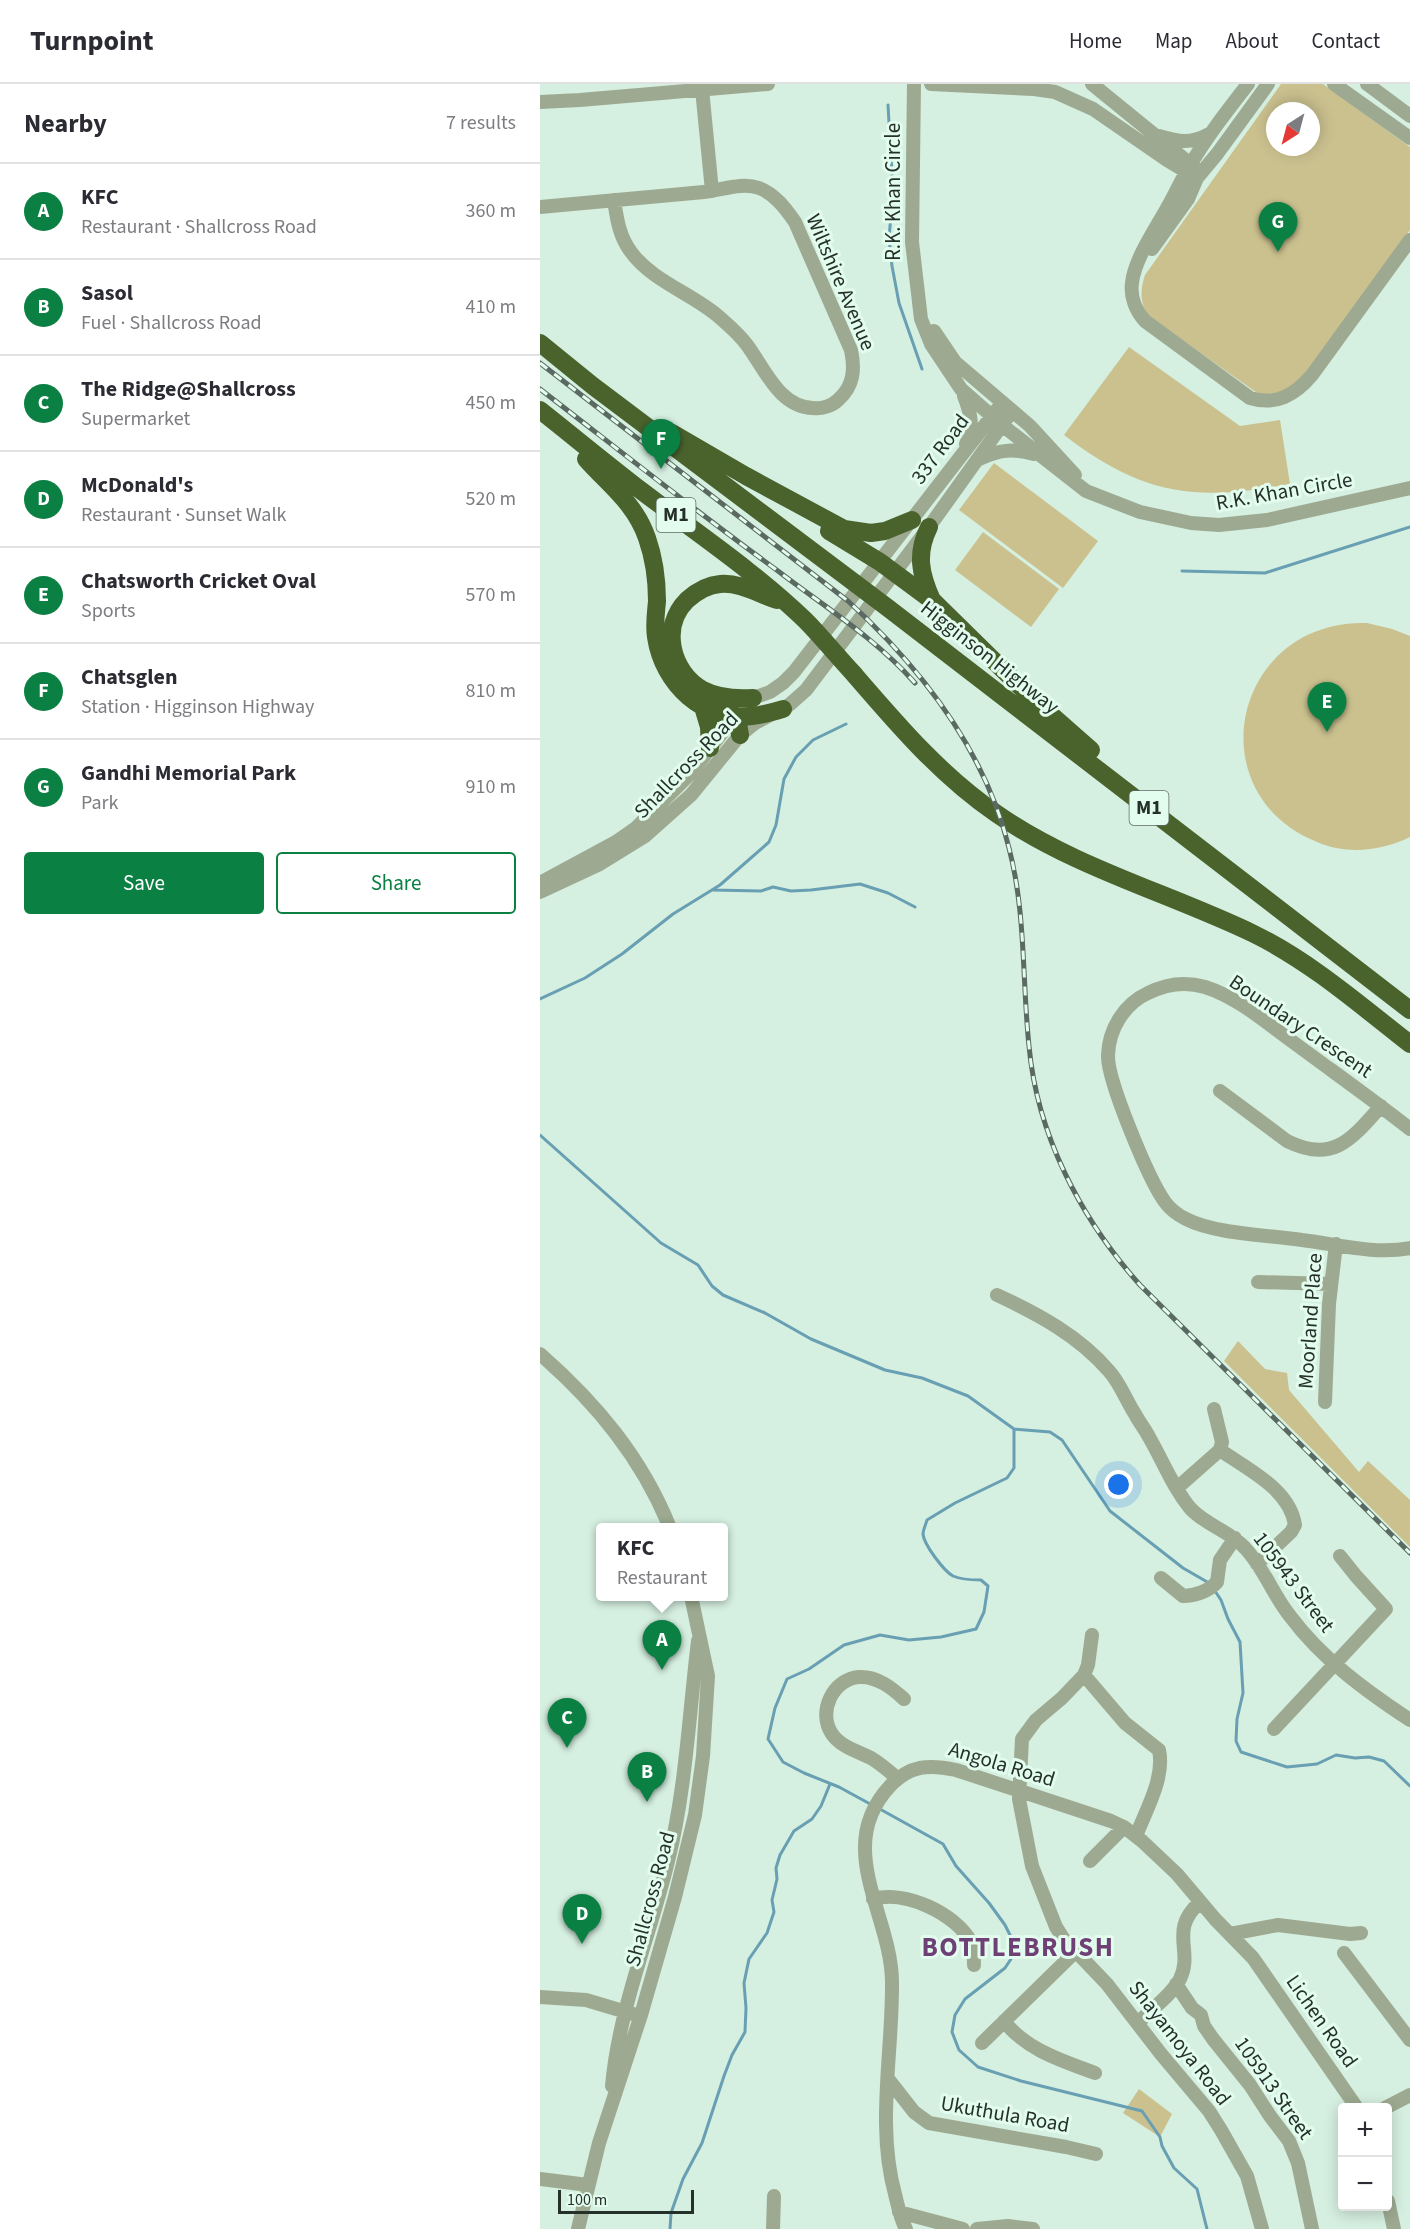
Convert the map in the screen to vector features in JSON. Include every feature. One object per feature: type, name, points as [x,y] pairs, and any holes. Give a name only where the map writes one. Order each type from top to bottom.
[{"type":"highway","name":"Higginson Highway","points":[[540,344],[888,608],[1410,1010]]},
{"type":"highway","points":[[593,386],[746,476],[844,529],[871,533],[885,531],[912,520]]},
{"type":"highway","points":[[547,416],[591,465],[617,489],[635,512],[646,536],[654,563],[655,628],[663,661],[680,689],[708,700],[735,716],[751,717],[783,709]]},
{"type":"highway","name":"M1","points":[[547,416],[643,492],[737,560],[787,604],[808,623],[905,733],[964,790],[1039,841],[1074,858],[1191,906],[1279,948],[1324,978],[1410,1044]]},
{"type":"highway","points":[[746,476],[776,499],[880,562],[932,600],[1034,699],[1208,853]]},
{"type":"highway","points":[[929,527],[921,545],[920,565],[932,600]]},
{"type":"highway","points":[[710,748],[708,700],[698,686],[685,675],[672,646],[672,626],[684,603],[699,591],[720,584],[743,587],[787,604]]},
{"type":"highway","points":[[708,700],[753,698]]},
{"type":"highway","points":[[735,716],[740,735]]},
{"type":"street","points":[[540,102],[768,84]]},
{"type":"street","name":"R.K. Khan Circle","points":[[914,84],[912,242],[924,332],[962,388],[996,421],[1075,484],[1115,504],[1166,519],[1219,525],[1267,520],[1410,489]]},
{"type":"street","points":[[931,84],[1058,88],[1167,160],[1194,171]]},
{"type":"street","points":[[1092,84],[1157,135],[1194,171]]},
{"type":"street","points":[[1141,259],[1149,253],[1188,199],[1194,171],[1210,134],[1248,84]]},
{"type":"street","points":[[1268,84],[1217,154],[1194,171],[1170,204],[1147,243],[1134,274],[1132,295],[1144,321],[1244,394],[1255,399],[1274,400],[1296,392],[1304,385],[1410,240]]},
{"type":"street","points":[[1334,84],[1410,138]]},
{"type":"street","points":[[1367,84],[1410,116]]},
{"type":"street","points":[[702,89],[712,191]]},
{"type":"street","points":[[1157,135],[1182,143],[1198,141],[1210,134]]},
{"type":"street","points":[[1167,160],[1172,186],[1170,204]]},
{"type":"street","name":"Wiltshire Avenue","points":[[540,207],[614,200],[712,191],[746,185],[760,189],[774,197],[795,222],[852,350],[855,367],[848,388],[836,402],[819,409],[791,402],[782,394],[738,334],[705,305],[665,281],[632,254],[618,224],[614,200]]},
{"type":"street","name":"R.K. Khan Circle","points":[[918,300],[932,329],[955,362],[1030,426],[1074,474],[1097,495]]},
{"type":"street","points":[[962,388],[972,418],[970,435],[962,454]]},
{"type":"street","name":"337 Road","points":[[912,520],[962,454],[1007,407]]},
{"type":"street","name":"337 Road","points":[[929,527],[979,459],[996,421]]},
{"type":"street","points":[[979,459],[1005,450],[1042,457]]},
{"type":"street","name":"Shallcross Road","points":[[540,883],[636,828],[692,772],[735,716],[753,698],[770,692],[794,672],[912,520]]},
{"type":"street","name":"Shallcross Road","points":[[540,892],[598,865],[645,837],[691,795],[740,735],[755,723],[783,709],[806,690],[929,527]]},
{"type":"street","name":"Boundary Crescent","points":[[1410,1129],[1266,1022],[1206,987],[1193,984],[1172,984],[1143,995],[1124,1012],[1112,1034],[1108,1058],[1113,1084],[1155,1187],[1170,1208],[1186,1219],[1206,1226],[1380,1250],[1410,1248]]},
{"type":"street","points":[[1220,1091],[1287,1141],[1299,1147],[1318,1150],[1345,1144],[1358,1133],[1381,1106]]},
{"type":"street","name":"Moorland Place","points":[[1325,1401],[1330,1284],[1336,1244]]},
{"type":"street","points":[[1258,1282],[1330,1284]]},
{"type":"street","name":"105943 Street","points":[[997,1295],[1041,1316],[1081,1344],[1110,1371],[1191,1509],[1235,1538],[1257,1564],[1302,1633],[1337,1665],[1410,1720]]},
{"type":"street","points":[[540,1354],[572,1382],[603,1415],[645,1476],[668,1523]]},
{"type":"street","points":[[1177,1488],[1220,1450],[1222,1442],[1214,1409]]},
{"type":"street","points":[[1220,1450],[1268,1484],[1284,1501],[1295,1521],[1291,1532],[1257,1564]]},
{"type":"street","points":[[1161,1578],[1183,1596],[1209,1589],[1216,1582],[1220,1560],[1235,1538]]},
{"type":"street","points":[[1274,1729],[1385,1612],[1386,1606],[1340,1556]]},
{"type":"street","name":"Shallcross Road","points":[[611,2100],[622,2077],[675,1897],[704,1756],[708,1676],[693,1601]]},
{"type":"street","name":"Shallcross Road","points":[[578,2229],[611,2100],[616,2053],[624,2012],[674,1837],[685,1774],[699,1634]]},
{"type":"street","points":[[1092,1635],[1088,1665],[1084,1675],[1125,1723],[1159,1750],[1155,1786],[1136,1836]]},
{"type":"street","name":"Shayamoya Road","points":[[1084,1675],[1025,1732],[1020,1746],[1020,1808],[1032,1866],[1056,1927],[1075,1952],[1107,1984],[1209,2111],[1247,2175],[1262,2229]]},
{"type":"street","points":[[897,1779],[880,1764],[838,1741],[828,1727],[826,1710],[836,1689],[860,1677],[886,1684],[904,1700]]},
{"type":"street","name":"Angola Road","points":[[906,2229],[899,2212],[887,2163],[891,1966],[887,1942],[867,1878],[865,1851],[868,1823],[874,1808],[884,1792],[897,1779],[916,1768],[935,1766],[956,1770],[1124,1827],[1177,1874],[1253,1958]]},
{"type":"street","points":[[1090,1861],[1124,1827]]},
{"type":"street","points":[[873,1899],[884,1896],[910,1899],[942,1915],[960,1929],[970,1942],[974,1951],[974,1965]]},
{"type":"street","points":[[1138,2023],[1176,1984],[1182,1971],[1184,1923],[1190,1911],[1200,1902]]},
{"type":"street","points":[[1230,1934],[1278,1925],[1350,1934],[1361,1933]]},
{"type":"street","points":[[982,2043],[1075,1952]]},
{"type":"street","points":[[1344,1953],[1410,2040]]},
{"type":"street","name":"Lichen Road","points":[[1253,1958],[1354,2103]]},
{"type":"street","name":"105913 Street","points":[[1176,1984],[1192,2008],[1202,2015],[1204,2026],[1213,2039],[1250,2085],[1289,2140],[1298,2163],[1312,2229]]},
{"type":"street","points":[[540,1997],[586,2000],[641,2015]]},
{"type":"street","points":[[1004,2021],[1019,2036],[1042,2051],[1095,2073]]},
{"type":"street","name":"Ukuthula Road","points":[[889,2080],[914,2112],[928,2123],[1066,2146],[1096,2154]]},
{"type":"street","points":[[1392,2104],[1410,2094]]},
{"type":"street","points":[[540,2179],[588,2185]]},
{"type":"street","points":[[773,2229],[774,2196]]},
{"type":"street","points":[[1390,2211],[1394,2229]]},
{"type":"street","points":[[899,2212],[963,2229]]},
{"type":"street","points":[[976,2229],[1008,2226],[1033,2229]]},
{"type":"shaded area","points":[[1281,84],[1323,84],[1410,147],[1410,230],[1301,382],[1288,391],[1260,395],[1151,318],[1144,308],[1142,286],[1145,275],[1266,105],[1266,156],[1320,156],[1320,102],[1268,102]]},
{"type":"shaded area","points":[[1129,347],[1240,426],[1280,420],[1290,484],[1226,492],[1171,489],[1145,482],[1119,470],[1092,455],[1064,435]]},
{"type":"shaded area","points":[[994,463],[1098,541],[1063,588],[959,510]]},
{"type":"shaded area","points":[[983,532],[1059,589],[1031,627],[955,570]]},
{"type":"shaded area","points":[[1367,623],[1410,636],[1410,837],[1376,848],[1340,849],[1317,842],[1279,818],[1255,787],[1244,750],[1246,713],[1261,678],[1286,649],[1322,629]]},
{"type":"shaded area","points":[[1238,1341],[1265,1369],[1287,1373],[1289,1390],[1359,1472],[1368,1461],[1410,1500],[1410,1547],[1224,1361]]},
{"type":"shaded area","points":[[1139,2089],[1172,2114],[1160,2137],[1123,2113]]},
{"type":"waterway","points":[[888,105],[893,192],[889,238],[892,266],[899,303],[922,369]]},
{"type":"waterway","points":[[1182,571],[1265,573],[1410,527]]},
{"type":"waterway","points":[[540,999],[585,978],[622,954],[673,914],[720,885],[769,842],[776,825],[784,779],[796,757],[813,740],[846,724]]},
{"type":"waterway","points":[[713,890],[761,891],[773,887],[791,891],[860,884],[888,893],[915,907]]},
{"type":"waterway","points":[[540,1135],[661,1243],[698,1265],[712,1286],[723,1295],[765,1313],[811,1339],[885,1370],[922,1378],[968,1396],[1014,1429],[1050,1432],[1062,1440],[1110,1511],[1183,1568],[1209,1583]]},
{"type":"waterway","points":[[872,1805],[839,1787],[783,1762],[768,1739],[775,1708],[787,1679],[809,1669],[844,1645],[880,1635],[909,1640],[941,1637],[976,1629],[984,1612],[988,1586],[981,1580],[960,1578],[949,1573],[931,1551],[923,1532],[927,1520],[955,1503],[1007,1478],[1014,1468],[1014,1429]]},
{"type":"waterway","points":[[1215,1591],[1240,1642],[1243,1693],[1237,1719],[1236,1741],[1241,1752],[1287,1767],[1317,1764],[1336,1755],[1355,1758],[1369,1757],[1384,1761],[1410,1786]]},
{"type":"waterway","points":[[670,2229],[671,2213],[683,2179],[702,2143],[732,2055],[745,2032],[744,1983],[749,1959],[767,1933],[774,1912],[772,1900],[780,1855],[794,1831],[812,1819],[821,1806],[830,1784]]},
{"type":"waterway","points":[[878,1808],[943,1844],[956,1866],[1005,1925],[1014,1943],[1011,1959],[1005,1968],[965,1999],[955,2015],[952,2032],[959,2050],[978,2067],[1021,2081],[1142,2111],[1160,2137],[1162,2146],[1174,2168],[1197,2189],[1207,2229]]},
{"type":"railway","points":[[540,363],[848,601],[875,627],[924,682],[966,744],[984,777],[1009,848],[1021,922],[1029,1046],[1034,1079],[1041,1112],[1052,1143],[1081,1204],[1099,1232],[1140,1285],[1410,1553]]},
{"type":"railway","points":[[540,389],[849,624],[900,667],[915,683]]},
{"type":"place","name":"Gandhi Memorial Park","points":[[1278,252]]},
{"type":"place","name":"Chatsglen","points":[[661,469]]},
{"type":"place","name":"Chatsworth Cricket Oval","points":[[1327,732]]},
{"type":"place","name":"KFC","points":[[662,1670]]},
{"type":"place","name":"The Ridge@Shallcross","points":[[567,1748]]},
{"type":"place","name":"Sasol","points":[[647,1802]]},
{"type":"place","name":"McDonald's","points":[[582,1944]]},
{"type":"district","name":"BOTTLEBRUSH","points":[[1018,1947]]}]
